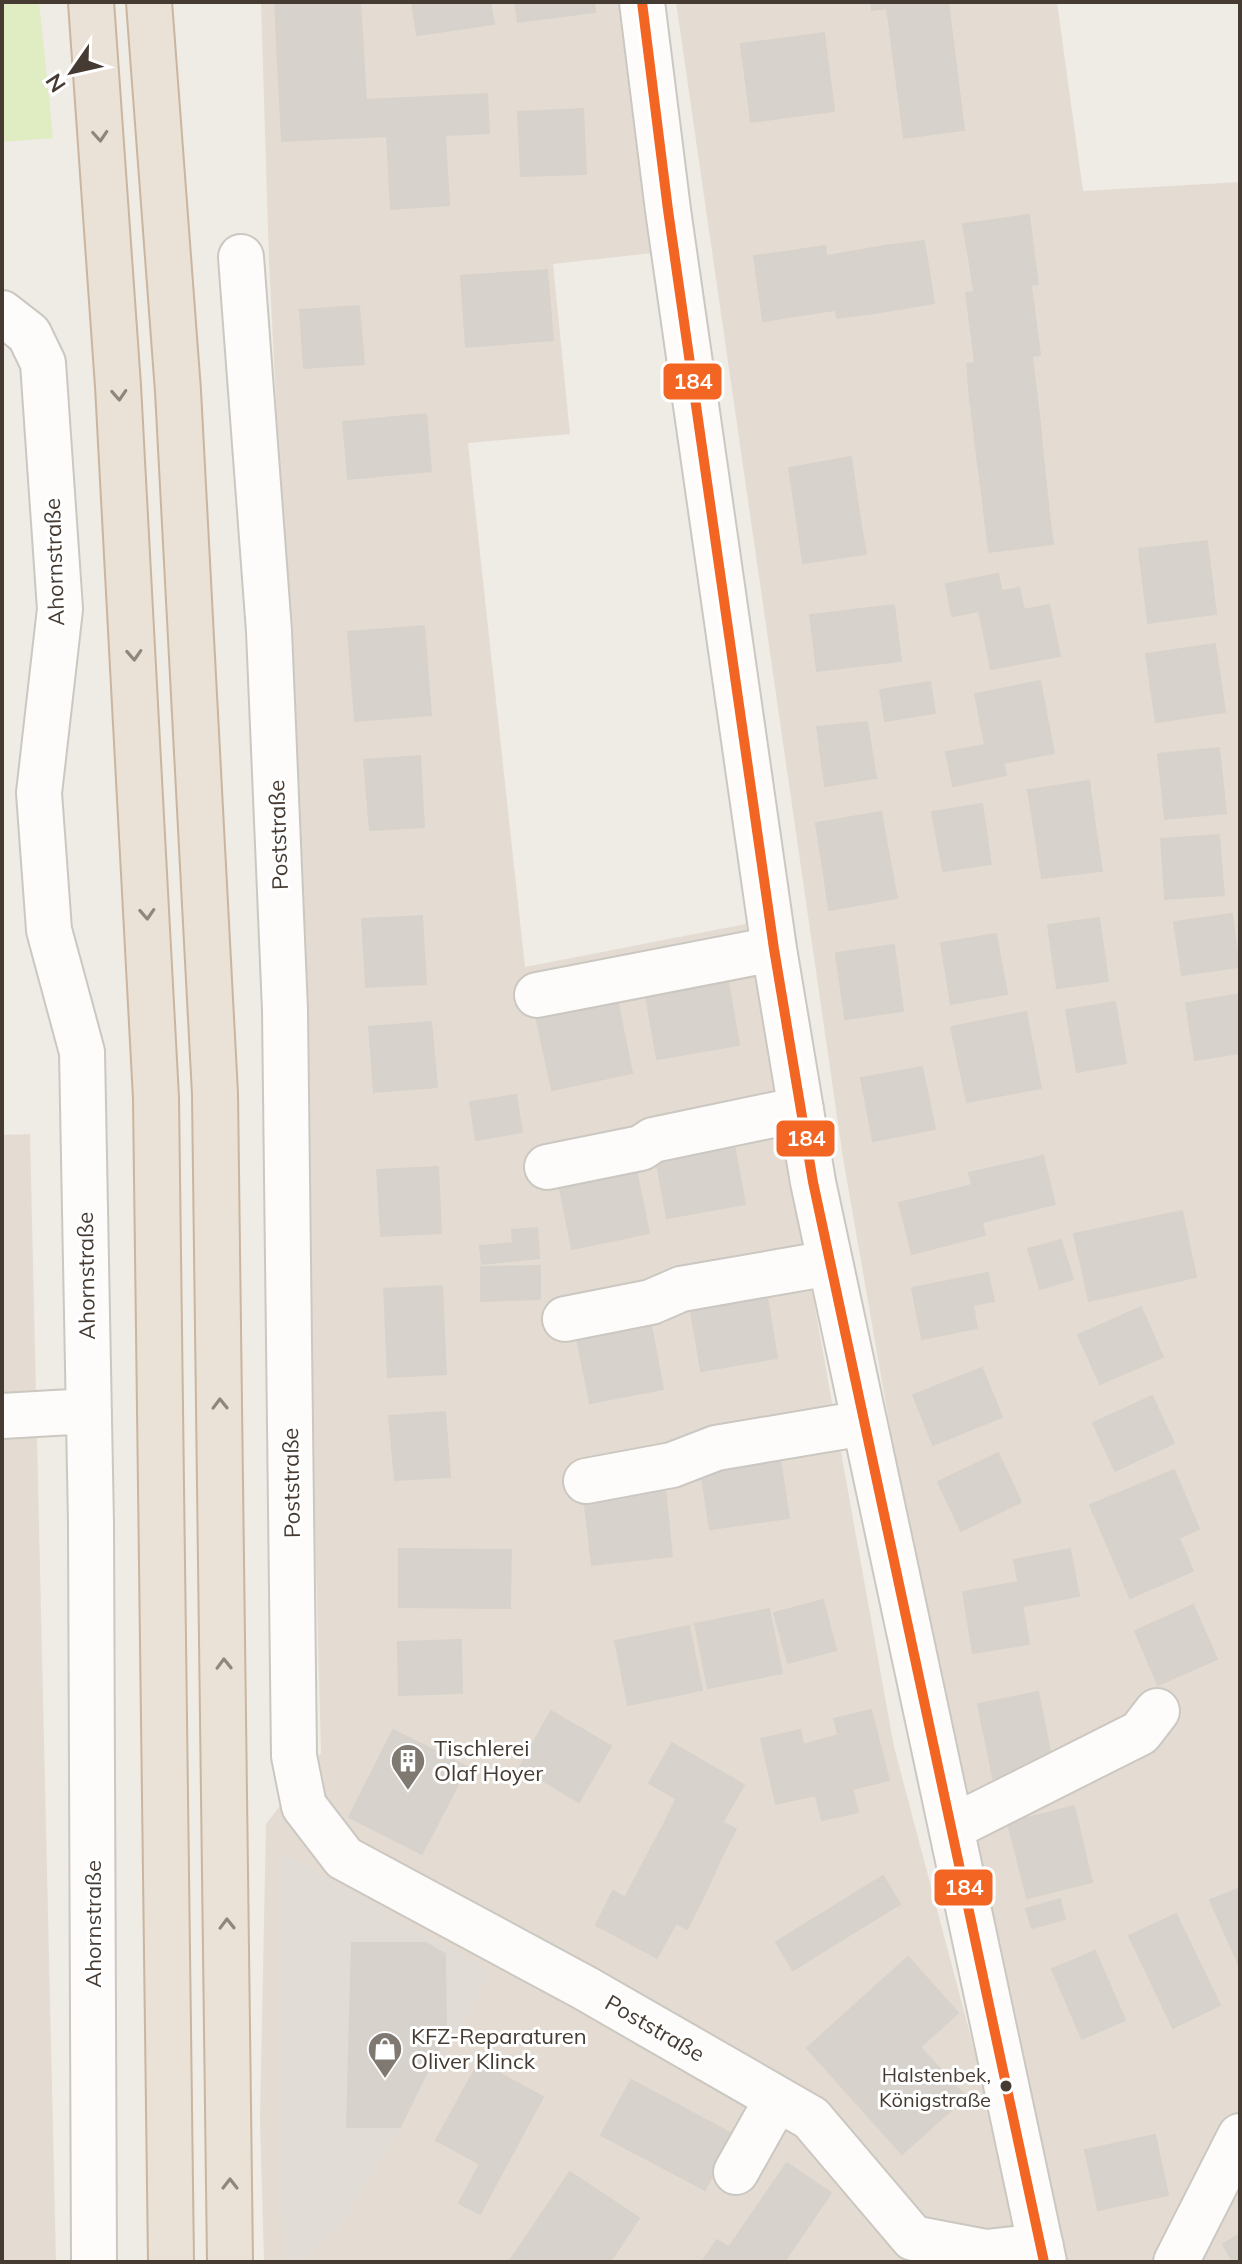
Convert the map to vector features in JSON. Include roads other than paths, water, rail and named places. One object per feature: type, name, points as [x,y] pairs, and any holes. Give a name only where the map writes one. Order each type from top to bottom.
[{"type":"highway","points":[[91,2],[118,386],[156,1098],[171,2262]]},
{"type":"highway","points":[[149,2],[179,406],[215,1094],[230,2262]]},
{"type":"street","points":[[642,2],[668,210],[774,949],[801,1109],[830,1263],[1042,2254]]},
{"type":"street","name":"Poststraße","points":[[241,257],[269,631],[285,994],[294,1756],[304,1806],[344,1858],[585,1988],[811,2118],[913,2238],[986,2252],[1042,2254]]},
{"type":"street","name":"Ahornstraße","points":[[2,313],[29,334],[43,363],[60,609],[39,793],[49,930],[82,1052],[89,1411],[94,2262]]},
{"type":"street","points":[[537,995],[774,949]]},
{"type":"street","points":[[547,1167],[641,1148],[653,1140],[801,1109]]},
{"type":"street","points":[[565,1319],[651,1302],[681,1289],[830,1263]]},
{"type":"street","points":[[2,1416],[89,1411]]},
{"type":"street","points":[[586,1481],[672,1465],[716,1448],[864,1423]]},
{"type":"street","points":[[951,1828],[1140,1733],[1157,1711]]},
{"type":"street","points":[[736,2172],[777,2099]]},
{"type":"street","points":[[1176,2262],[1240,2136]]},
{"type":"place","name":"Tischlerei Olaf Hoyer","points":[[408,1792]]},
{"type":"place","name":"KFZ-Reparaturen Oliver Klinck","points":[[385,2080]]},
{"type":"place","name":"Halstenbek, Königstraße","points":[[1006,2086]]}]
